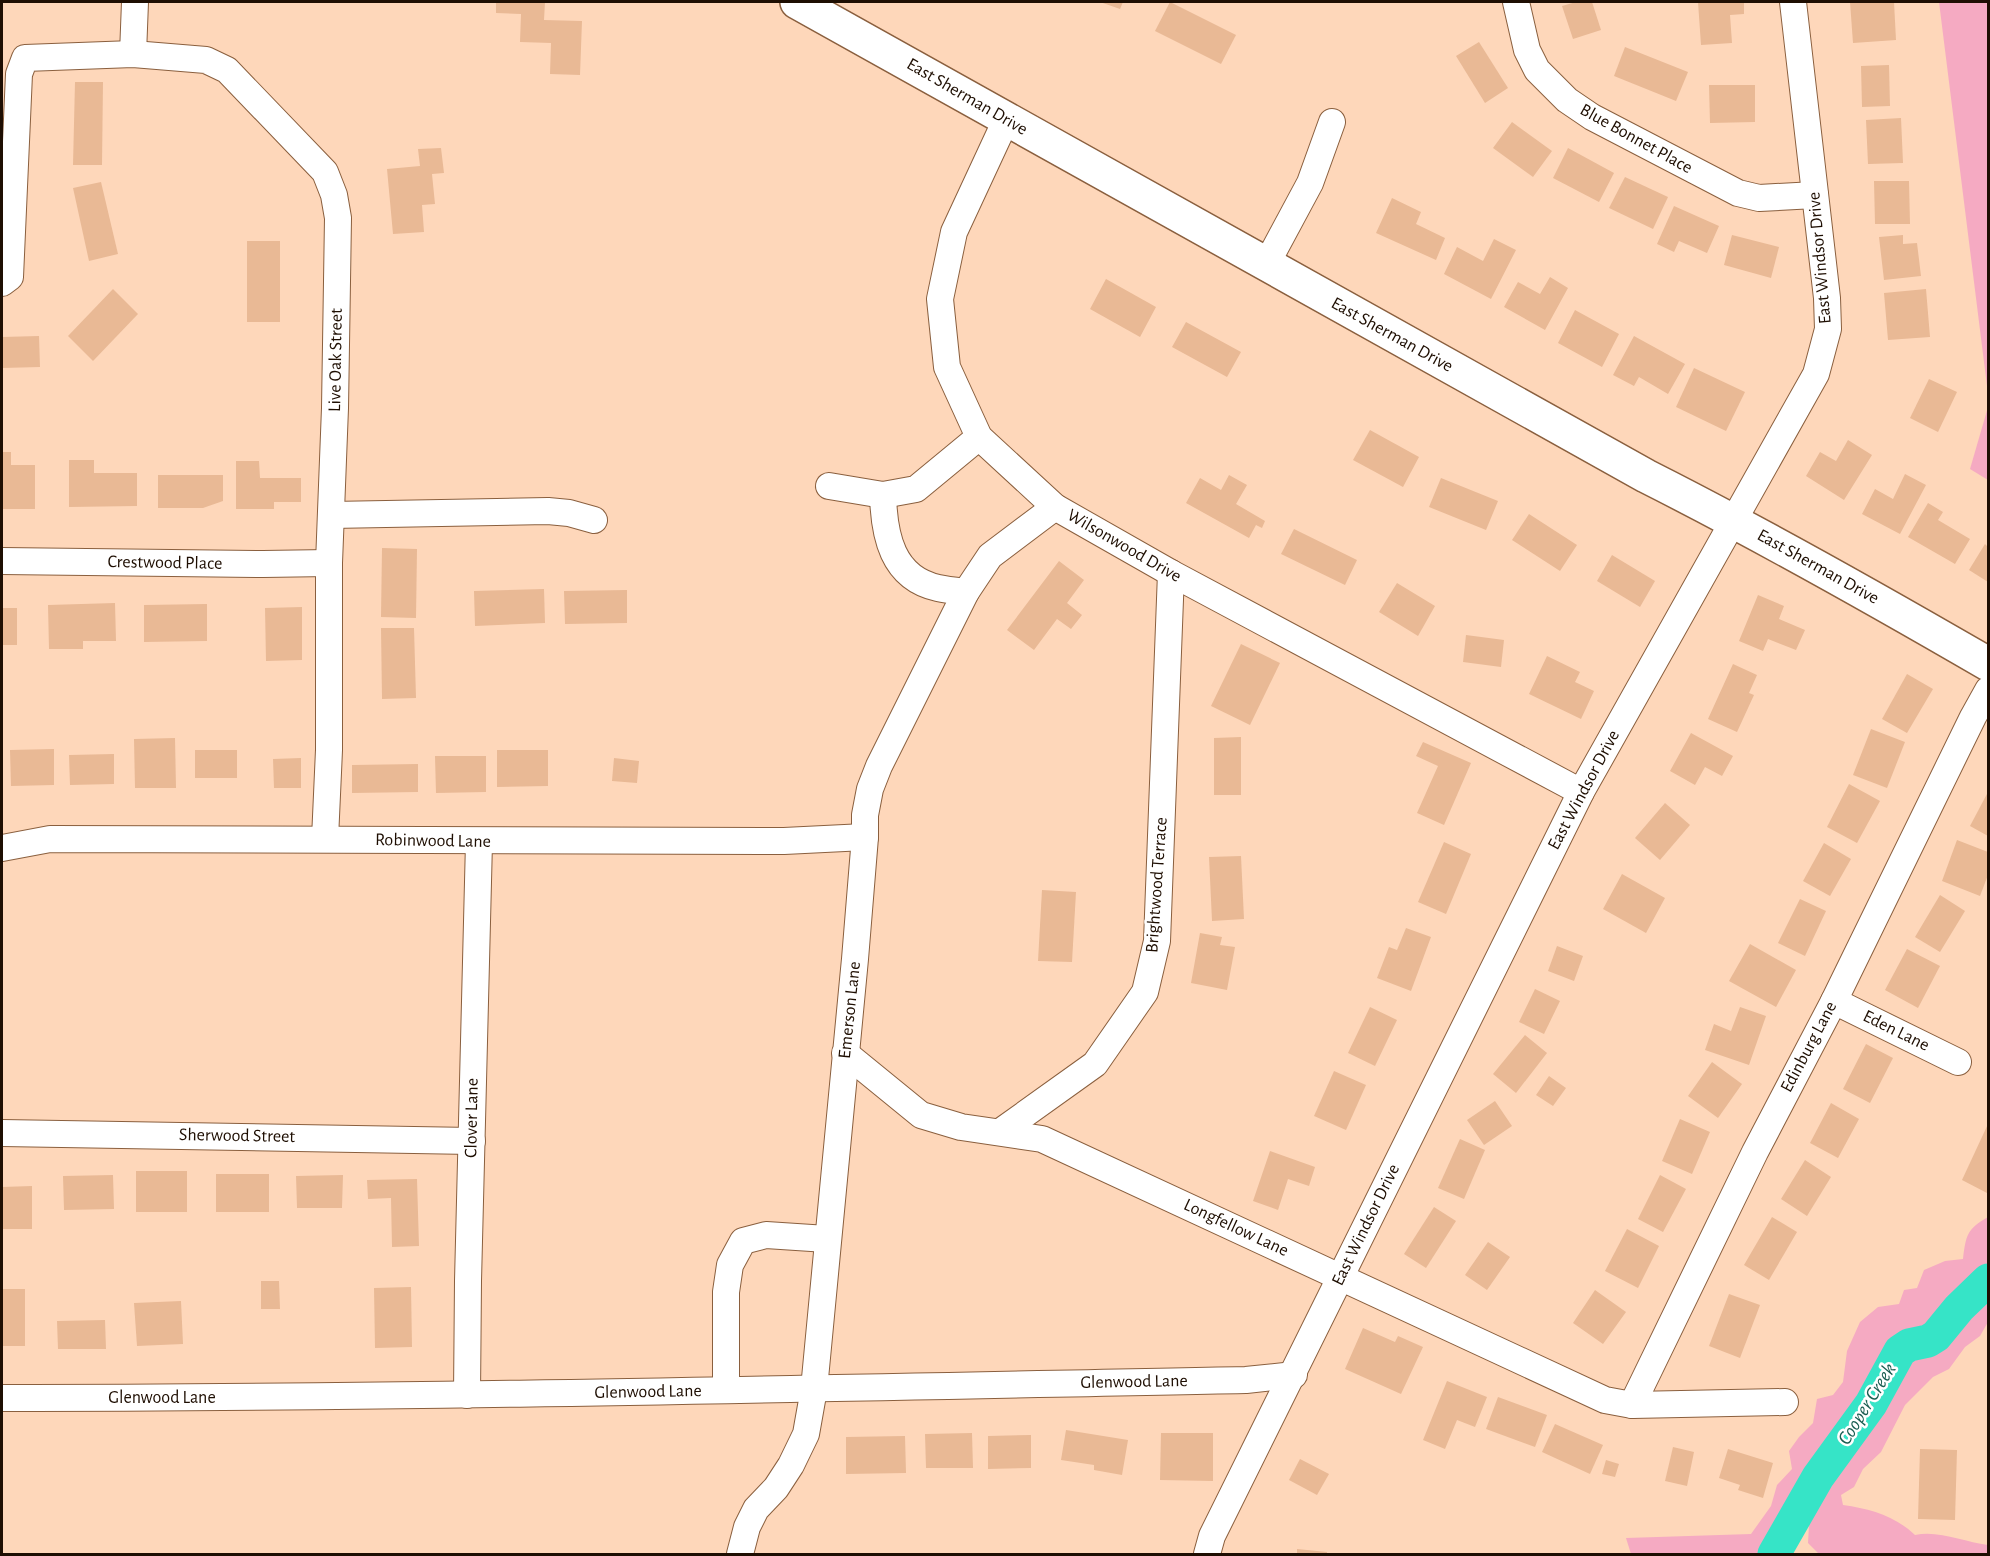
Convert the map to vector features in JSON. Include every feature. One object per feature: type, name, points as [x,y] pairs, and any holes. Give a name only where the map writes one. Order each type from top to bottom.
[{"type":"main road","name":"East Sherman Drive","points":[[797,2],[1646,476],[1735,520],[1989,664]]},
{"type":"street","points":[[133,54],[135,2]]},
{"type":"street","name":"Blue Bonnet Place","points":[[1516,2],[1527,50],[1537,70],[1567,100],[1592,117],[1738,193],[1759,198],[1815,195]]},
{"type":"street","name":"East Windsor Drive","points":[[1207,1554],[1212,1536],[1294,1375],[1581,792],[1816,374],[1828,329],[1827,298],[1794,2]]},
{"type":"street","name":"Live Oak Street","points":[[2,283],[10,277],[19,74],[25,58],[133,54],[206,60],[227,70],[325,172],[334,195],[338,218],[335,408],[329,563],[329,750],[325,839]]},
{"type":"street","name":"Wilsonwood Drive","points":[[1006,120],[954,232],[940,298],[947,367],[979,437],[1055,507],[1171,573],[1581,792]]},
{"type":"street","points":[[1266,265],[1310,183],[1332,122]]},
{"type":"street","points":[[829,486],[883,495],[916,489],[979,437]]},
{"type":"street","points":[[883,495],[884,523],[896,561],[915,578],[936,588],[966,592]]},
{"type":"street","name":"Emerson Lane","points":[[740,1554],[747,1527],[756,1509],[777,1488],[806,1434],[814,1389],[842,1096],[865,815],[870,789],[879,766],[966,592],[990,556],[1055,507]]},
{"type":"street","points":[[331,515],[549,511],[569,513],[594,520]]},
{"type":"street","name":"Crestwood Place","points":[[2,561],[329,563]]},
{"type":"street","name":"Brightwood Terrace","points":[[1000,1132],[1095,1064],[1145,992],[1156,941],[1171,573]]},
{"type":"street","name":"Edinburg Lane","points":[[1632,1405],[1755,1152],[1834,1001],[1973,717],[1989,690]]},
{"type":"street","name":"Robinwood Lane","points":[[2,848],[50,839],[784,842],[865,837]]},
{"type":"street","name":"Clover Lane","points":[[467,1395],[479,842]]},
{"type":"street","name":"Eden Lane","points":[[1834,1001],[1958,1062]]},
{"type":"street","name":"Longfellow Lane","points":[[845,1053],[921,1115],[961,1127],[1042,1139],[1605,1400],[1632,1405],[1785,1402]]},
{"type":"street","name":"Sherwood Street","points":[[2,1132],[472,1141]]},
{"type":"street","points":[[726,1390],[726,1292],[730,1265],[744,1240],[766,1235],[827,1239]]},
{"type":"street","name":"Glenwood Lane","points":[[2,1398],[277,1398],[814,1389],[1246,1380],[1294,1375]]},
{"type":"shaded area","points":[[1939,2],[1988,2],[1988,394]]},
{"type":"shaded area","points":[[1988,407],[1988,480],[1970,469]]},
{"type":"shaded area","points":[[1988,1217],[1988,1322],[1980,1336],[1965,1347],[1949,1369],[1933,1377],[1905,1405],[1881,1452],[1863,1469],[1854,1487],[1841,1495],[1843,1505],[1882,1514],[1915,1535],[1942,1535],[1988,1545],[1988,1554],[1819,1554],[1808,1543],[1809,1525],[1795,1510],[1770,1554],[1631,1554],[1626,1538],[1751,1534],[1771,1506],[1777,1485],[1792,1469],[1789,1451],[1813,1423],[1817,1399],[1833,1395],[1843,1382],[1847,1351],[1860,1322],[1878,1307],[1899,1304],[1904,1290],[1917,1288],[1924,1270],[1945,1261],[1963,1259],[1969,1234],[1976,1225]]},
{"type":"building","points":[[496,2],[545,2],[544,20],[582,21],[580,75],[550,74],[551,43],[520,42],[521,14],[496,13]]},
{"type":"building","points":[[1100,2],[1123,2],[1120,9]]},
{"type":"building","points":[[1170,2],[1236,35],[1221,64],[1155,31]]},
{"type":"building","points":[[1576,2],[1592,2],[1601,30],[1573,39],[1562,6]]},
{"type":"building","points":[[1698,2],[1744,2],[1744,14],[1730,15],[1732,43],[1701,45]]},
{"type":"building","points":[[1850,2],[1894,2],[1896,40],[1853,43]]},
{"type":"building","points":[[1479,42],[1508,88],[1485,103],[1456,56]]},
{"type":"building","points":[[1625,47],[1688,72],[1676,101],[1614,76]]},
{"type":"building","points":[[1889,65],[1890,106],[1862,107],[1861,66]]},
{"type":"building","points":[[75,82],[103,82],[102,165],[73,165]]},
{"type":"building","points":[[1709,85],[1755,85],[1755,122],[1710,123]]},
{"type":"building","points":[[1901,118],[1903,163],[1868,164],[1866,120]]},
{"type":"building","points":[[1512,122],[1552,151],[1533,177],[1493,148]]},
{"type":"building","points":[[441,148],[444,173],[432,174],[435,204],[422,205],[424,232],[393,234],[387,169],[420,166],[418,149]]},
{"type":"building","points":[[1568,148],[1614,173],[1599,202],[1553,178]]},
{"type":"building","points":[[1625,177],[1668,197],[1653,229],[1609,208]]},
{"type":"building","points":[[1874,181],[1909,181],[1910,224],[1875,224]]},
{"type":"building","points":[[101,182],[118,254],[89,261],[73,188]]},
{"type":"building","points":[[1392,198],[1421,212],[1416,224],[1445,238],[1436,260],[1376,233]]},
{"type":"building","points":[[1674,206],[1719,226],[1707,253],[1679,241],[1674,252],[1657,244]]},
{"type":"building","points":[[1732,235],[1779,247],[1771,278],[1724,265]]},
{"type":"building","points":[[1903,235],[1903,244],[1917,243],[1921,276],[1884,280],[1879,237]]},
{"type":"building","points":[[1494,239],[1516,250],[1491,299],[1444,274],[1457,247],[1483,261]]},
{"type":"building","points":[[247,241],[280,241],[280,322],[247,322]]},
{"type":"building","points":[[1550,277],[1568,288],[1545,330],[1504,307],[1518,282],[1540,294]]},
{"type":"building","points":[[1106,279],[1156,307],[1140,337],[1090,309]]},
{"type":"building","points":[[113,289],[138,314],[93,361],[68,336]]},
{"type":"building","points":[[1926,289],[1930,337],[1888,340],[1884,293]]},
{"type":"building","points":[[1575,310],[1619,334],[1602,367],[1558,343]]},
{"type":"building","points":[[1186,322],[1241,352],[1227,377],[1172,347]]},
{"type":"building","points":[[39,336],[40,367],[2,368],[2,337]]},
{"type":"building","points":[[1634,336],[1685,364],[1668,394],[1639,377],[1634,386],[1613,375]]},
{"type":"building","points":[[1694,368],[1745,392],[1726,431],[1676,407]]},
{"type":"building","points":[[1929,379],[1957,392],[1938,432],[1910,418]]},
{"type":"building","points":[[1370,430],[1419,457],[1403,487],[1353,460]]},
{"type":"building","points":[[1848,440],[1872,455],[1844,500],[1806,476],[1820,452],[1836,461]]},
{"type":"building","points":[[2,452],[11,452],[11,465],[35,465],[35,509],[2,509]]},
{"type":"building","points":[[69,460],[94,460],[94,473],[137,473],[137,506],[69,507]]},
{"type":"building","points":[[236,461],[259,461],[260,478],[301,478],[301,502],[274,502],[274,509],[236,509]]},
{"type":"building","points":[[1905,474],[1926,485],[1900,534],[1862,514],[1875,489],[1893,499]]},
{"type":"building","points":[[158,475],[223,475],[223,501],[203,508],[158,508]]},
{"type":"building","points":[[1229,475],[1247,485],[1236,504],[1265,521],[1262,528],[1256,525],[1249,538],[1186,503],[1200,478],[1221,490]]},
{"type":"building","points":[[1441,478],[1498,501],[1486,530],[1429,507]]},
{"type":"building","points":[[1928,503],[1943,512],[1938,520],[1970,539],[1955,564],[1908,537]]},
{"type":"building","points":[[1529,514],[1577,545],[1560,571],[1512,540]]},
{"type":"building","points":[[1294,529],[1357,560],[1345,585],[1281,554]]},
{"type":"building","points":[[1985,544],[1988,547],[1988,582],[1969,570]]},
{"type":"building","points":[[382,548],[417,549],[416,618],[381,617]]},
{"type":"building","points":[[1612,555],[1655,581],[1640,607],[1597,581]]},
{"type":"building","points":[[1059,561],[1084,580],[1067,603],[1082,615],[1071,629],[1057,619],[1034,650],[1007,630]]},
{"type":"building","points":[[1397,583],[1435,606],[1418,636],[1379,612]]},
{"type":"building","points":[[544,589],[545,623],[475,626],[474,591]]},
{"type":"building","points":[[627,590],[627,623],[565,624],[564,591]]},
{"type":"building","points":[[1758,595],[1784,606],[1779,619],[1805,630],[1796,650],[1768,639],[1763,651],[1739,641]]},
{"type":"building","points":[[115,603],[116,641],[83,641],[83,649],[49,649],[48,605]]},
{"type":"building","points":[[207,604],[207,641],[144,642],[144,605]]},
{"type":"building","points":[[302,607],[302,660],[266,661],[265,608]]},
{"type":"building","points":[[2,608],[17,608],[17,645],[2,645]]},
{"type":"building","points":[[381,628],[414,628],[416,698],[382,699]]},
{"type":"building","points":[[1466,635],[1504,640],[1501,667],[1463,662]]},
{"type":"building","points":[[1241,644],[1280,663],[1250,725],[1211,706]]},
{"type":"building","points":[[1547,656],[1580,672],[1575,682],[1594,691],[1581,719],[1529,694]]},
{"type":"building","points":[[1733,664],[1757,675],[1749,693],[1754,695],[1737,732],[1708,719]]},
{"type":"building","points":[[1907,674],[1933,689],[1907,733],[1882,719]]},
{"type":"building","points":[[1871,729],[1905,742],[1887,788],[1853,775]]},
{"type":"building","points":[[1691,733],[1733,756],[1722,776],[1705,767],[1695,785],[1670,771]]},
{"type":"building","points":[[1241,737],[1241,795],[1214,795],[1214,738]]},
{"type":"building","points":[[175,738],[176,788],[135,788],[134,739]]},
{"type":"building","points":[[1423,742],[1471,763],[1444,825],[1417,813],[1438,766],[1416,756]]},
{"type":"building","points":[[54,749],[54,785],[11,786],[10,750]]},
{"type":"building","points":[[195,750],[237,750],[237,778],[195,778]]},
{"type":"building","points":[[497,750],[548,750],[548,786],[497,787]]},
{"type":"building","points":[[114,754],[114,784],[70,785],[69,755]]},
{"type":"building","points":[[435,756],[486,756],[486,792],[436,793]]},
{"type":"building","points":[[301,758],[301,788],[274,788],[273,759]]},
{"type":"building","points":[[614,758],[639,761],[637,783],[612,781]]},
{"type":"building","points":[[418,764],[418,792],[352,793],[352,765]]},
{"type":"building","points":[[1849,784],[1880,801],[1857,843],[1827,827]]},
{"type":"building","points":[[1988,792],[1988,836],[1970,826]]},
{"type":"building","points":[[1665,803],[1690,825],[1660,860],[1635,838]]},
{"type":"building","points":[[1957,840],[1988,852],[1988,875],[1980,896],[1942,881]]},
{"type":"building","points":[[1444,842],[1471,854],[1446,914],[1418,902]]},
{"type":"building","points":[[1824,843],[1851,859],[1830,896],[1803,881]]},
{"type":"building","points":[[1241,856],[1244,919],[1212,921],[1209,857]]},
{"type":"building","points":[[1622,874],[1665,898],[1646,933],[1603,909]]},
{"type":"building","points":[[1042,890],[1076,892],[1072,962],[1038,961]]},
{"type":"building","points":[[1940,895],[1965,911],[1940,952],[1915,937]]},
{"type":"building","points":[[1800,899],[1826,911],[1805,956],[1778,943]]},
{"type":"building","points":[[1406,928],[1431,937],[1411,991],[1377,978],[1389,947],[1397,950]]},
{"type":"building","points":[[1200,933],[1222,937],[1220,945],[1235,947],[1227,990],[1191,983]]},
{"type":"building","points":[[1750,944],[1796,970],[1776,1007],[1729,981]]},
{"type":"building","points":[[1557,946],[1583,956],[1574,981],[1548,971]]},
{"type":"building","points":[[1907,949],[1940,966],[1918,1008],[1885,990]]},
{"type":"building","points":[[1535,989],[1560,1001],[1544,1034],[1519,1022]]},
{"type":"building","points":[[1370,1007],[1397,1020],[1375,1066],[1348,1053]]},
{"type":"building","points":[[1740,1007],[1766,1016],[1749,1065],[1705,1050],[1714,1024],[1731,1031]]},
{"type":"building","points":[[1525,1035],[1547,1053],[1516,1093],[1493,1074]]},
{"type":"building","points":[[1866,1044],[1893,1058],[1870,1103],[1843,1089]]},
{"type":"building","points":[[1712,1062],[1742,1084],[1718,1118],[1688,1096]]},
{"type":"building","points":[[1334,1071],[1366,1085],[1346,1130],[1314,1116]]},
{"type":"building","points":[[1549,1076],[1566,1088],[1553,1106],[1536,1095]]},
{"type":"building","points":[[1495,1101],[1512,1126],[1484,1145],[1467,1120]]},
{"type":"building","points":[[1831,1103],[1859,1119],[1838,1158],[1810,1143]]},
{"type":"building","points":[[1680,1119],[1710,1132],[1692,1174],[1662,1161]]},
{"type":"building","points":[[1988,1124],[1988,1190],[1987,1193],[1962,1180]]},
{"type":"building","points":[[1460,1139],[1485,1150],[1464,1199],[1438,1188]]},
{"type":"building","points":[[1270,1151],[1315,1167],[1309,1186],[1288,1179],[1278,1210],[1253,1201]]},
{"type":"building","points":[[1805,1160],[1831,1177],[1807,1216],[1781,1199]]},
{"type":"building","points":[[136,1171],[187,1171],[187,1212],[136,1212]]},
{"type":"building","points":[[216,1174],[269,1174],[269,1212],[216,1212]]},
{"type":"building","points":[[113,1175],[114,1209],[64,1210],[63,1176]]},
{"type":"building","points":[[343,1175],[342,1208],[297,1208],[296,1176]]},
{"type":"building","points":[[1660,1175],[1686,1189],[1663,1232],[1638,1219]]},
{"type":"building","points":[[417,1179],[419,1246],[392,1247],[391,1198],[368,1199],[367,1180]]},
{"type":"building","points":[[32,1186],[32,1229],[2,1229],[2,1187]]},
{"type":"building","points":[[1434,1207],[1456,1221],[1426,1268],[1404,1254]]},
{"type":"building","points":[[1772,1217],[1797,1232],[1769,1280],[1744,1265]]},
{"type":"building","points":[[1627,1229],[1659,1246],[1638,1288],[1605,1271]]},
{"type":"building","points":[[1488,1242],[1510,1257],[1487,1290],[1465,1275]]},
{"type":"building","points":[[261,1281],[279,1281],[280,1309],[261,1309]]},
{"type":"building","points":[[411,1287],[412,1347],[375,1348],[374,1288]]},
{"type":"building","points":[[2,1289],[25,1289],[25,1346],[2,1346]]},
{"type":"building","points":[[1595,1290],[1626,1312],[1603,1344],[1573,1323]]},
{"type":"building","points":[[1729,1294],[1760,1305],[1740,1358],[1709,1346]]},
{"type":"building","points":[[181,1301],[183,1344],[137,1346],[134,1303]]},
{"type":"building","points":[[105,1320],[106,1349],[58,1349],[57,1321]]},
{"type":"building","points":[[1363,1328],[1395,1342],[1398,1336],[1423,1347],[1401,1394],[1345,1369]]},
{"type":"building","points":[[1447,1381],[1487,1397],[1475,1427],[1457,1420],[1445,1449],[1423,1440]]},
{"type":"building","points":[[1498,1397],[1547,1415],[1535,1447],[1486,1429]]},
{"type":"building","points":[[1555,1424],[1603,1445],[1590,1474],[1542,1452]]},
{"type":"building","points":[[1066,1430],[1128,1440],[1122,1475],[1094,1470],[1094,1465],[1061,1460]]},
{"type":"building","points":[[972,1433],[973,1468],[926,1468],[925,1434]]},
{"type":"building","points":[[1161,1433],[1213,1433],[1213,1481],[1160,1480]]},
{"type":"building","points":[[1031,1435],[1031,1468],[988,1469],[988,1436]]},
{"type":"building","points":[[905,1436],[906,1473],[846,1474],[846,1437]]},
{"type":"building","points":[[1673,1447],[1694,1452],[1687,1486],[1665,1481]]},
{"type":"building","points":[[1728,1449],[1773,1463],[1763,1498],[1738,1490],[1740,1485],[1719,1478]]},
{"type":"building","points":[[1920,1449],[1957,1450],[1955,1520],[1918,1519]]},
{"type":"building","points":[[1300,1459],[1329,1474],[1317,1495],[1289,1480]]},
{"type":"building","points":[[1606,1460],[1619,1464],[1615,1477],[1602,1474]]},
{"type":"building","points":[[1297,1549],[1327,1552],[1327,1554],[1297,1554]]},
{"type":"waterway","name":"Cooper Creek","points":[[1774,1554],[1818,1477],[1871,1404],[1900,1351],[1909,1345],[1928,1341],[1936,1336],[1959,1308],[1988,1280]]}]
